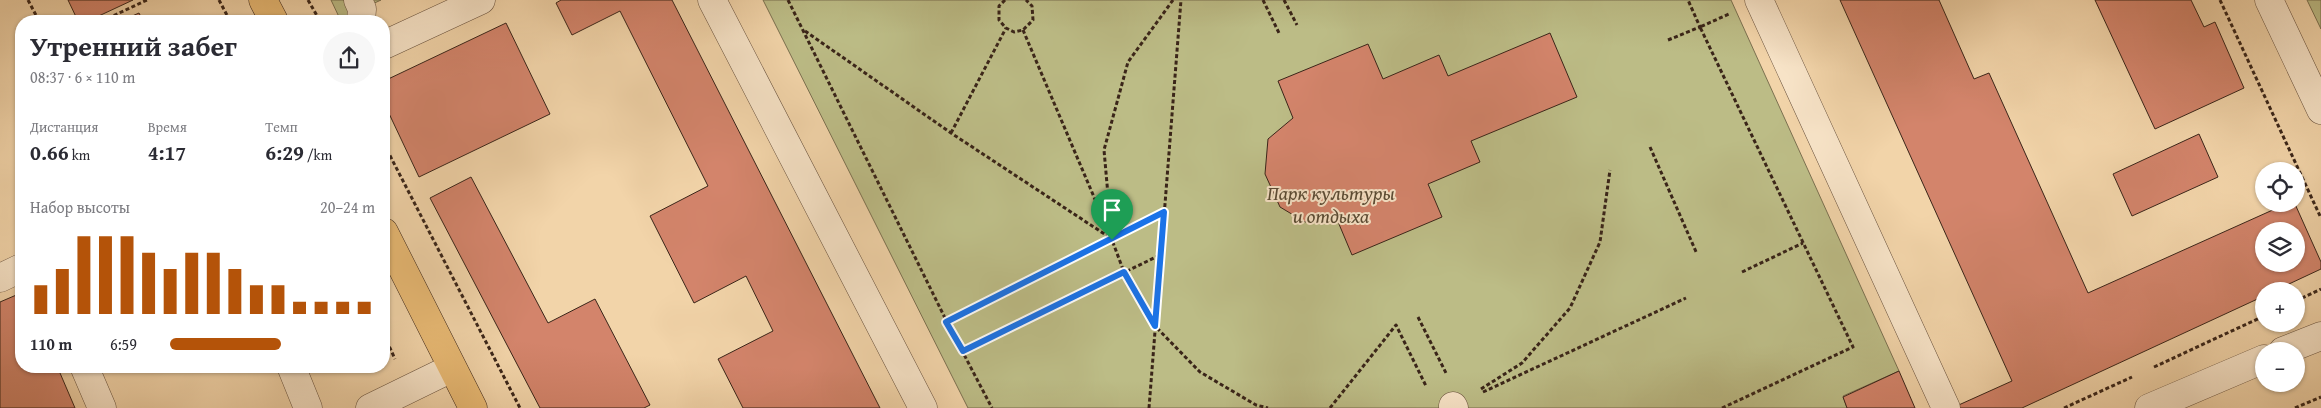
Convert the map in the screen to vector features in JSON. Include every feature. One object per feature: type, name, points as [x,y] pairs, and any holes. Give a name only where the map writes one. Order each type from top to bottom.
[{"type":"main road","points":[[263,0],[271,15]]},
{"type":"main road","points":[[390,244],[473,408]]},
{"type":"street","points":[[358,0],[362,9],[362,15]]},
{"type":"street","points":[[390,42],[480,0]]},
{"type":"street","points":[[712,0],[924,408]]},
{"type":"street","points":[[2269,0],[2321,110]]},
{"type":"street","points":[[1748,6],[1946,408]]},
{"type":"street","points":[[0,278],[15,271]]},
{"type":"street","points":[[2305,342],[2321,336]]},
{"type":"street","points":[[2149,408],[2255,363]]},
{"type":"street","points":[[370,408],[452,368]]},
{"type":"street","points":[[87,373],[102,408]]},
{"type":"street","points":[[294,373],[308,408]]},
{"type":"path","points":[[28,0],[36,15]]},
{"type":"path","points":[[115,15],[147,0]]},
{"type":"path","points":[[219,0],[227,15]]},
{"type":"path","points":[[308,0],[317,15]]},
{"type":"path","points":[[788,0],[946,322],[992,408]]},
{"type":"path","points":[[1005,0],[999,6],[999,20],[1006,28],[1014,32],[1022,30],[1033,20],[1032,6],[1026,0]]},
{"type":"path","points":[[1112,240],[1104,150],[1128,62],[1173,0]]},
{"type":"path","points":[[1148,408],[1180,0]]},
{"type":"path","points":[[1263,0],[1279,33]]},
{"type":"path","points":[[1284,0],[1297,25]]},
{"type":"path","points":[[1688,0],[1853,348],[1722,408]]},
{"type":"path","points":[[2220,0],[2321,218]]},
{"type":"path","points":[[1668,40],[1748,6]]},
{"type":"path","points":[[951,133],[1006,28]]},
{"type":"path","points":[[803,30],[951,133],[1112,240]]},
{"type":"path","points":[[1022,30],[1124,272],[1155,326],[1200,372],[1256,405],[1268,408]]},
{"type":"path","points":[[1650,147],[1697,254]]},
{"type":"path","points":[[390,156],[520,408]]},
{"type":"path","points":[[1456,406],[1522,363],[1570,308],[1600,242],[1610,170]]},
{"type":"path","points":[[946,322],[1112,240],[1164,212]]},
{"type":"path","points":[[1742,272],[1803,244]]},
{"type":"path","points":[[963,351],[1161,255]]},
{"type":"path","points":[[2305,297],[2321,289]]},
{"type":"path","points":[[1456,406],[1686,298]]},
{"type":"path","points":[[1418,317],[1456,406]]},
{"type":"path","points":[[2151,368],[2255,320]]},
{"type":"path","points":[[1330,408],[1396,325],[1429,391]]},
{"type":"path","points":[[2064,408],[2134,376]]},
{"type":"path","points":[[2295,408],[2321,397]]},
{"type":"green space","points":[[331,0],[381,0],[349,15],[338,15]]},
{"type":"green space","name":"Парк культуры и отдыха","points":[[763,0],[1731,0],[1899,371],[1843,396],[1847,408],[968,408]]},
{"type":"green space","points":[[2307,0],[2321,0],[2321,29]]},
{"type":"building","points":[[68,0],[133,0],[101,15],[75,15]]},
{"type":"building","points":[[561,0],[672,0],[880,408],[743,408],[718,359],[773,331],[746,276],[694,303],[650,216],[708,186],[620,11],[572,35],[556,3]]},
{"type":"building","points":[[1840,0],[1939,0],[1974,79],[1989,73],[2088,293],[2268,212],[2299,212],[2303,222],[2255,222],[2255,272],[2305,272],[2305,226],[2321,262],[2321,269],[2293,282],[2255,282],[2255,300],[2022,408],[1952,408],[2012,381]]},
{"type":"building","points":[[2095,0],[2191,0],[2204,27],[2215,22],[2244,88],[2155,129]]},
{"type":"building","points":[[506,23],[550,114],[419,177],[390,116],[390,78]]},
{"type":"building","points":[[1550,33],[1577,97],[1471,141],[1480,162],[1428,184],[1442,217],[1352,255],[1336,217],[1305,222],[1280,207],[1265,174],[1268,139],[1293,118],[1278,81],[1368,44],[1383,79],[1439,55],[1448,76]]},
{"type":"building","points":[[2199,134],[2218,177],[2132,216],[2113,174]]},
{"type":"building","points":[[471,177],[548,323],[595,299],[650,405],[644,408],[540,408],[430,198]]},
{"type":"building","points":[[15,296],[15,373],[60,373],[75,408],[0,408],[0,302]]},
{"type":"building","points":[[1899,371],[1915,408],[1847,408],[1843,397]]},
{"type":"route","points":[[1164,212],[1155,326],[1124,272],[963,351],[946,322],[1112,240],[1164,212]]}]
